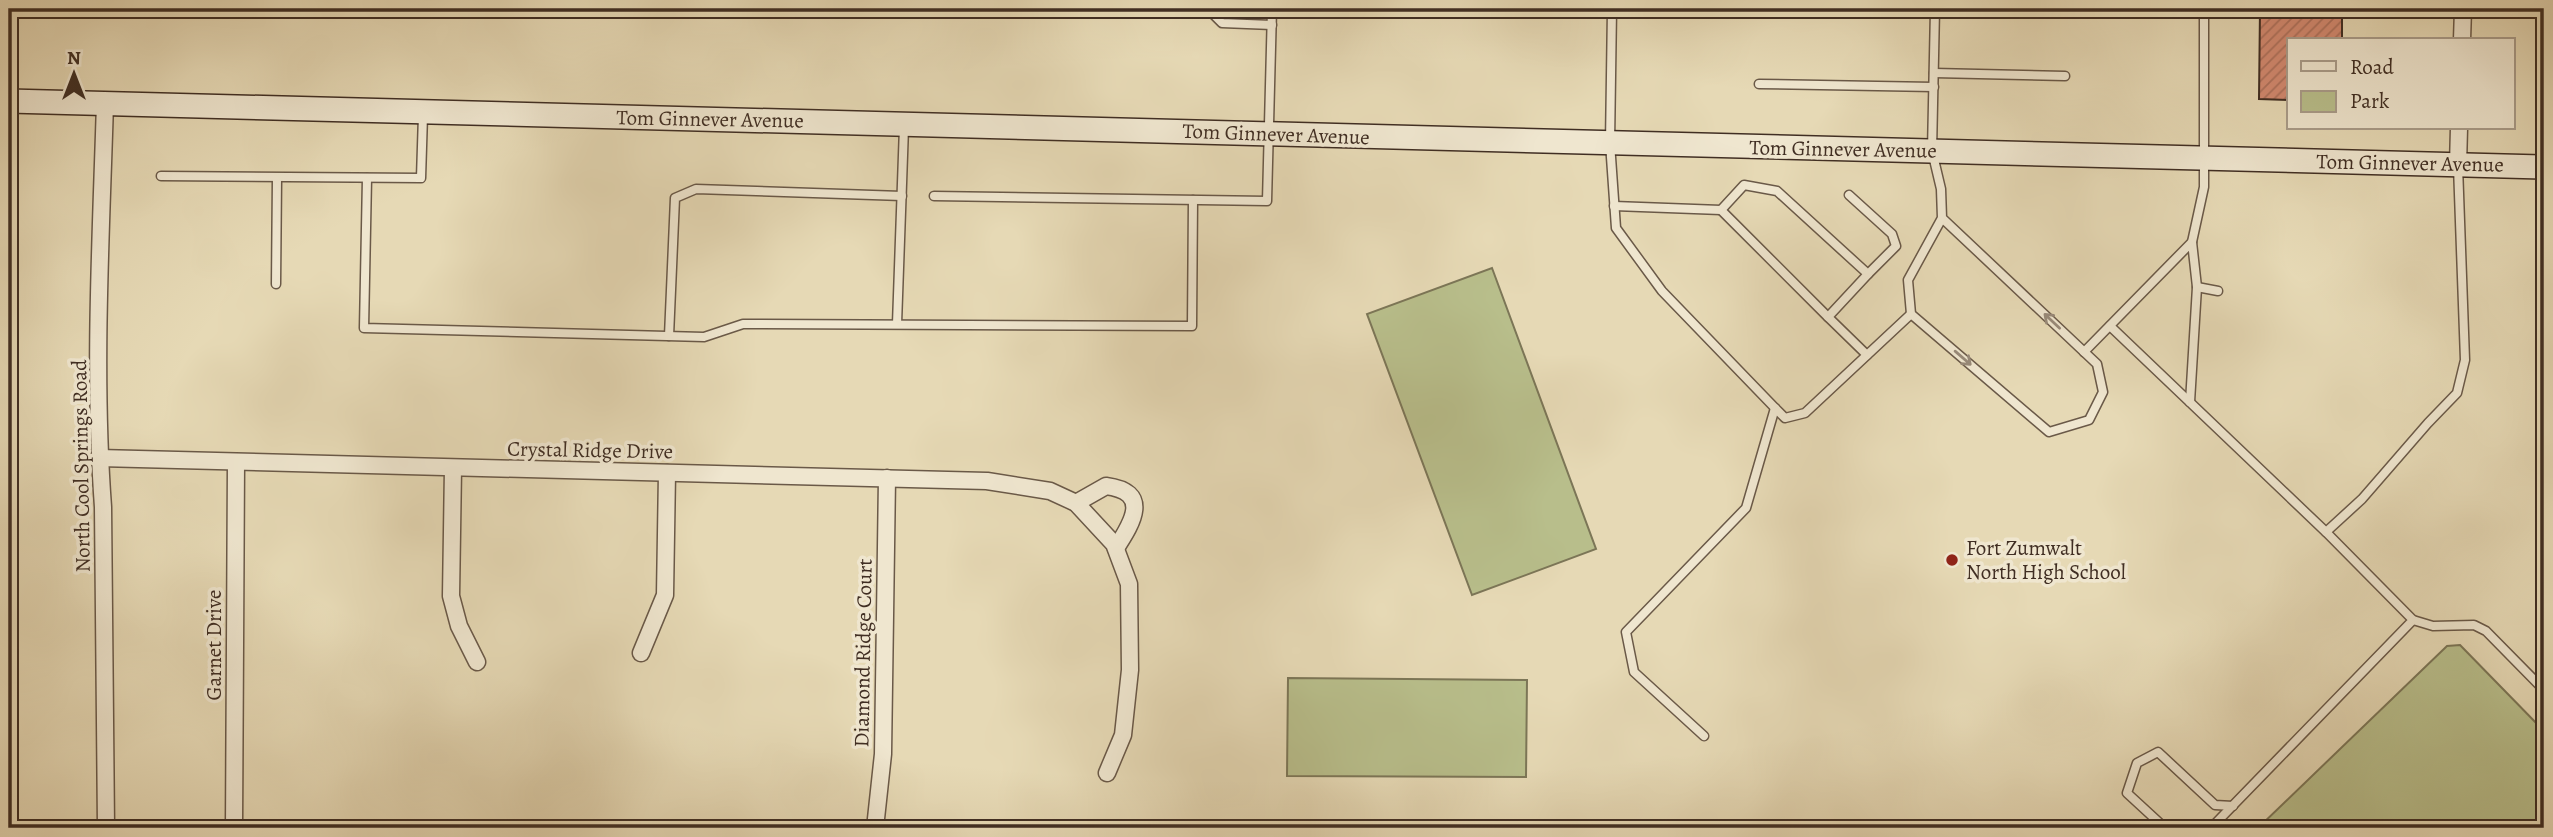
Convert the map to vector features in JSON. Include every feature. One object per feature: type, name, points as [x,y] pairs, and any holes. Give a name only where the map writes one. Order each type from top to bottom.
[{"type":"main road","name":"Tom Ginnever Avenue","points":[[9,101],[2544,167]]},
{"type":"street","points":[[2462,38],[2463,11]]},
{"type":"street","name":"North Cool Springs Road","points":[[105,103],[99,299],[99,458],[103,507],[106,828]]},
{"type":"street","points":[[2458,164],[2459,130]]},
{"type":"street","name":"Crystal Ridge Drive","points":[[99,458],[987,481],[1050,491],[1076,503],[1116,548],[1129,584],[1130,670],[1123,735],[1107,773]]},
{"type":"street","name":"Garnet Drive","points":[[234,828],[236,461]]},
{"type":"street","points":[[453,468],[451,596],[459,626],[477,662]]},
{"type":"street","points":[[641,653],[665,594],[667,473]]},
{"type":"street","name":"Diamond Ridge Court","points":[[875,828],[883,754],[887,478]]},
{"type":"street","points":[[1076,503],[1105,486],[1126,490],[1132,497],[1136,510],[1116,548]]},
{"type":"lane","points":[[1214,9],[1214,15],[1222,23],[1272,25]]},
{"type":"lane","points":[[934,195],[1267,201],[1272,9]]},
{"type":"lane","points":[[1612,9],[1610,143],[1615,228],[1662,290],[1784,418],[1805,414],[1912,314]]},
{"type":"lane","points":[[1935,9],[1932,151],[1941,188],[1942,218],[1908,280],[1912,314],[2049,432],[2089,420],[2103,392],[2097,364],[1942,218]]},
{"type":"lane","points":[[2190,402],[2197,288],[2192,242],[2204,187],[2204,9]]},
{"type":"lane","points":[[2421,9],[2463,11]]},
{"type":"lane","points":[[1934,73],[2065,76]]},
{"type":"lane","points":[[1759,85],[1934,87]]},
{"type":"lane","points":[[161,176],[421,178],[423,111]]},
{"type":"lane","points":[[897,324],[904,124]]},
{"type":"lane","points":[[2326,532],[2362,499],[2457,393],[2465,360],[2458,164]]},
{"type":"lane","points":[[276,284],[277,178]]},
{"type":"lane","points":[[366,178],[364,328],[669,337],[704,337],[743,324],[1192,326],[1193,200]]},
{"type":"lane","points":[[1721,210],[1744,185],[1777,191],[1868,274]]},
{"type":"lane","points":[[669,337],[675,198],[696,190],[902,196]]},
{"type":"lane","points":[[1828,317],[1896,246],[1892,234],[1849,195]]},
{"type":"lane","points":[[1614,206],[1721,210],[1867,355]]},
{"type":"lane","points":[[2084,352],[2192,242]]},
{"type":"lane","points":[[2197,288],[2218,291]]},
{"type":"lane","points":[[2110,326],[2326,532],[2413,620],[2433,626],[2474,625],[2486,631],[2544,690]]},
{"type":"lane","points":[[1704,736],[1634,671],[1626,632],[1746,508],[1775,408]]},
{"type":"lane","points":[[2211,828],[2413,620]]},
{"type":"lane","points":[[2165,828],[2127,793],[2137,763],[2158,752],[2215,804],[2233,806]]},
{"type":"green space","points":[[1492,268],[1596,549],[1472,595],[1367,314]]},
{"type":"green space","points":[[2460,645],[2544,731],[2544,828],[2258,828],[2447,646]]},
{"type":"green space","points":[[1288,678],[1527,680],[1526,777],[1287,776]]},
{"type":"building","points":[[2260,9],[2342,9],[2342,38],[2287,38],[2287,100],[2259,99]]},
{"type":"place","name":"Fort Zumwalt North High School","points":[[1952,560]]}]
